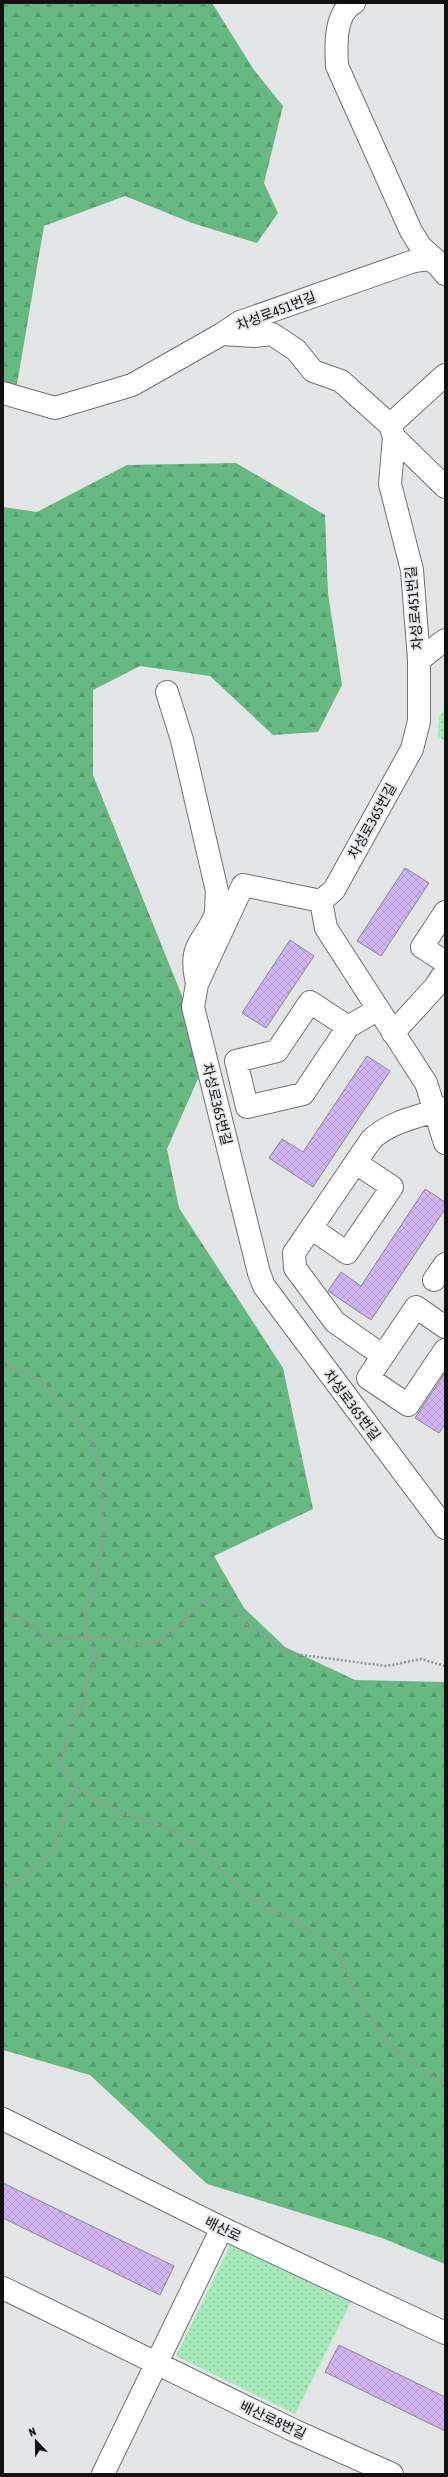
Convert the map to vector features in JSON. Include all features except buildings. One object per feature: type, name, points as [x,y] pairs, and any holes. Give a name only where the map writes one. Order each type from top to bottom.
[{"type":"street","name":"차성로451번길","points":[[354,3],[344,10],[336,41],[337,66],[411,231],[421,247],[442,267]]},
{"type":"street","name":"차성로451번길","points":[[3,393],[55,408],[132,385],[222,334],[240,322],[411,262],[428,258],[442,267]]},
{"type":"street","points":[[222,334],[254,336],[272,334],[296,350],[313,371],[341,381],[392,431],[445,487]]},
{"type":"street","points":[[392,431],[445,375]]},
{"type":"street","name":"차성로451번길","points":[[392,431],[390,484],[412,570],[419,660],[419,721],[412,749]]},
{"type":"street","points":[[419,660],[445,640]]},
{"type":"street","points":[[167,692],[182,740],[217,891],[215,915],[196,948],[194,969],[197,984]]},
{"type":"street","name":"차성로365번길","points":[[412,749],[334,890],[321,901],[242,885],[197,984],[193,1007],[258,1273],[264,1286],[444,1524]]},
{"type":"street","points":[[321,901],[326,928],[377,1010],[426,1083],[441,1109],[445,1142]]},
{"type":"street","points":[[445,912],[422,947],[445,962]]},
{"type":"street","points":[[393,1033],[435,988],[445,972]]},
{"type":"street","points":[[348,1027],[310,1002],[277,1051],[236,1061],[247,1107],[303,1094],[348,1027],[377,1010]]},
{"type":"street","points":[[383,1356],[335,1322],[295,1268],[294,1253],[356,1162],[379,1133],[441,1109]]},
{"type":"street","points":[[311,1228],[347,1253],[374,1214],[392,1187],[356,1162]]},
{"type":"street","points":[[445,1327],[416,1307],[368,1378],[408,1405],[445,1350]]},
{"type":"street","name":"배산로","points":[[3,2119],[222,2228],[445,2333]]},
{"type":"street","points":[[103,2474],[222,2228]]},
{"type":"street","name":"배산로8번길","points":[[3,2288],[156,2364],[392,2474]]},
{"type":"path","points":[[3,1364],[41,1381],[91,1438],[99,1463],[104,1489],[102,1504],[104,1535],[96,1586],[85,1610],[87,1638],[97,1654],[87,1680],[85,1702],[72,1719],[61,1763],[76,1786],[92,1798],[127,1816],[164,1827],[196,1845],[250,1900],[298,1923],[325,1941],[338,1952],[360,2004],[394,2050],[445,2084]]},
{"type":"path","points":[[3,1613],[32,1626],[51,1640],[116,1638],[137,1646],[158,1641],[180,1626],[198,1604],[220,1597],[250,1628],[293,1654],[387,1666],[421,1659],[445,1666]]},
{"type":"path","points":[[3,1886],[9,1887],[38,1866],[55,1848],[76,1786]]},
{"type":"green space","points":[[3,3],[212,3],[254,70],[283,106],[264,183],[278,213],[257,243],[192,223],[125,196],[44,226],[17,384],[3,391]]},
{"type":"green space","points":[[236,463],[325,515],[328,593],[342,685],[318,732],[273,735],[210,676],[140,666],[93,690],[93,775],[207,1058],[167,1149],[179,1208],[283,1368],[313,1509],[214,1556],[244,1608],[285,1647],[355,1680],[445,1682],[445,2264],[382,2238],[207,2184],[90,2075],[3,2050],[3,507],[37,512],[127,465]]},
{"type":"green space","points":[[445,709],[445,741],[438,736],[439,717]]},
{"type":"green space","points":[[231,2244],[351,2302],[295,2414],[176,2356]]}]
